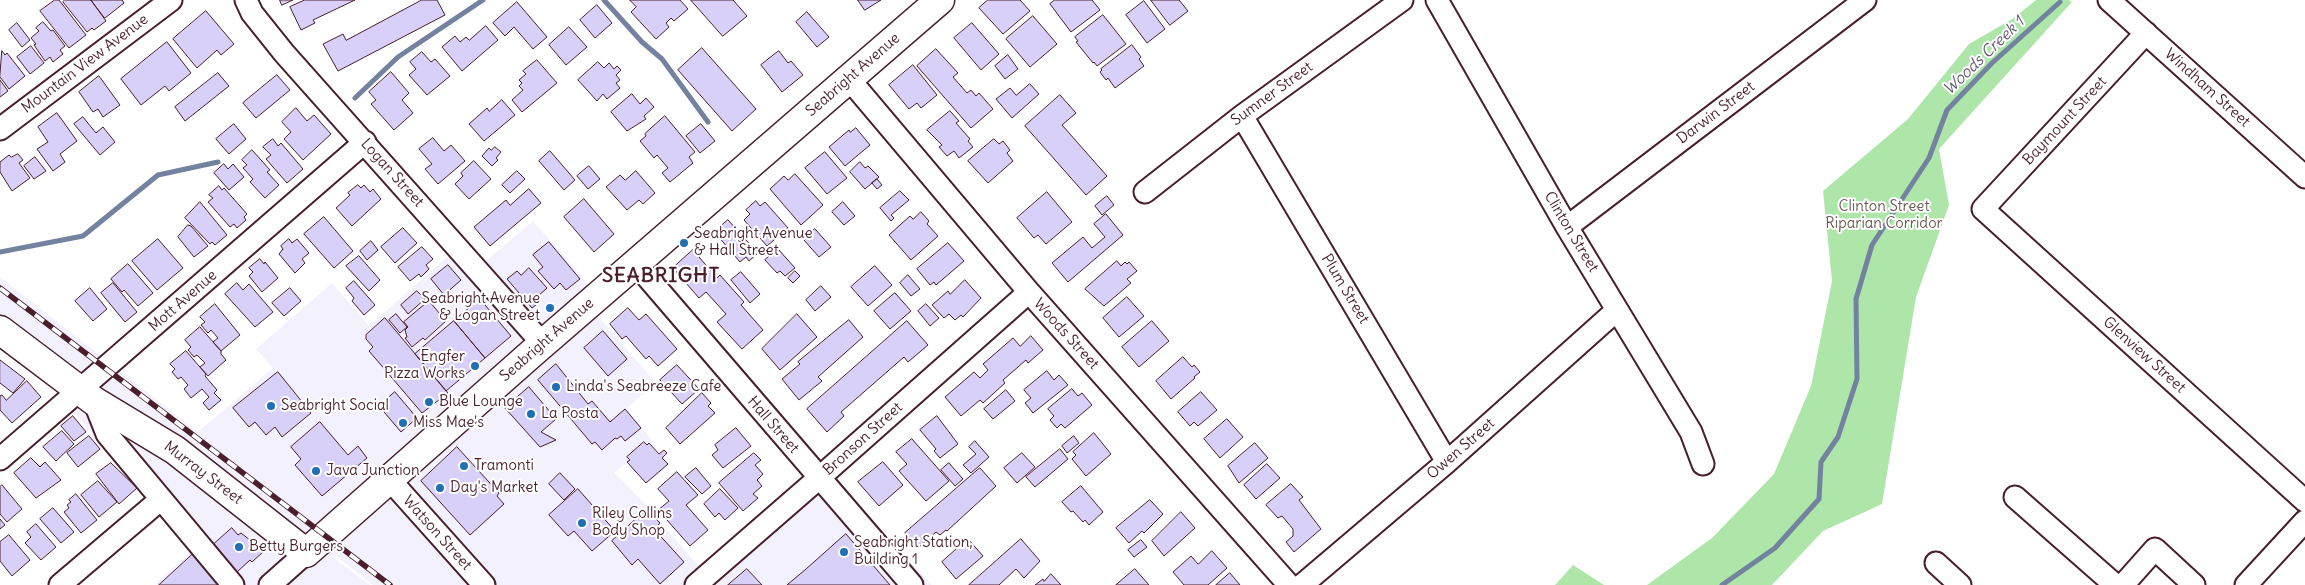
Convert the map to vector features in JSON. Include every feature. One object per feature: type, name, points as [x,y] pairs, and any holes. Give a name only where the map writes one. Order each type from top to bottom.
[{"type":"main road","name":"Seabright Avenue","points":[[306,553],[543,344],[940,0]]},
{"type":"main road","name":"Murray Street","points":[[0,330],[87,395],[175,450],[306,553]]},
{"type":"street","name":"Mountain View Avenue","points":[[0,129],[171,0]]},
{"type":"street","name":"Logan Street","points":[[246,0],[252,13],[284,52],[543,344]]},
{"type":"street","name":"Sumner Street","points":[[1145,192],[1242,116],[1402,0]]},
{"type":"street","name":"Clinton Street","points":[[1437,0],[1567,227],[1691,432],[1704,464]]},
{"type":"street","name":"Darwin Street","points":[[1567,227],[1865,0]]},
{"type":"street","name":"Windham Street","points":[[2109,0],[2305,177]]},
{"type":"street","name":"Baymount Street","points":[[1983,209],[2146,33]]},
{"type":"street","name":"Woods Street","points":[[849,79],[1029,292],[1289,585]]},
{"type":"street","name":"Plum Street","points":[[1242,116],[1447,462]]},
{"type":"street","name":"Mott Avenue","points":[[0,459],[87,395],[105,368],[365,142]]},
{"type":"street","name":"Glenview Street","points":[[1983,209],[2305,501]]},
{"type":"street","name":"Hall Street","points":[[636,264],[912,585]]},
{"type":"street","name":"Bronson Street","points":[[696,585],[1029,292]]},
{"type":"street","name":"Owen Street","points":[[1302,585],[1447,462],[1617,310]]},
{"type":"street","points":[[87,395],[107,434],[160,500],[233,585]]},
{"type":"street","name":"Watson Street","points":[[390,480],[484,585]]},
{"type":"street","points":[[2015,497],[2115,585]]},
{"type":"street","points":[[60,585],[160,500]]},
{"type":"street","points":[[2246,585],[2305,521]]},
{"type":"street","points":[[2123,585],[2155,549],[2194,585]]},
{"type":"street","name":"Seabright Avenue","points":[[270,585],[306,553]]},
{"type":"street","points":[[1936,563],[1960,585]]},
{"type":"shaded area","points":[[533,221],[600,298],[590,307],[656,383],[626,409],[652,440],[614,473],[642,501],[708,577],[829,473],[932,585],[373,585],[336,556],[334,558],[370,585],[157,585],[156,583],[192,551],[70,407],[100,380],[76,370],[0,316],[0,277],[198,432],[273,368],[256,349],[332,283],[369,326],[455,250],[474,271]]},
{"type":"green space","name":"Clinton Street Riparian Corridor","points":[[2036,0],[2069,0],[2072,2],[1939,149],[1949,205],[1916,297],[1882,504],[1823,531],[1772,585],[1647,585],[1712,538],[1774,474],[1811,386],[1832,281],[1823,191],[1908,119],[1969,44],[2014,18]]},
{"type":"green space","points":[[1573,565],[1604,585],[1555,585]]},
{"type":"building","points":[[55,0],[59,0],[86,35],[69,48],[40,11]]},
{"type":"building","points":[[65,0],[91,0],[106,21],[94,30],[92,28],[87,32],[63,2]]},
{"type":"building","points":[[91,0],[122,0],[124,3],[105,18]]},
{"type":"building","points":[[280,0],[293,0],[282,5]]},
{"type":"building","points":[[305,0],[355,0],[313,20],[315,23],[301,30],[290,7]]},
{"type":"building","points":[[422,0],[437,0],[445,15],[338,71],[323,44],[343,34],[346,40]]},
{"type":"building","points":[[630,0],[680,0],[688,9],[674,21],[671,18],[666,23],[669,27],[656,39],[631,12],[636,7]]},
{"type":"building","points":[[691,0],[733,0],[747,16],[723,36]]},
{"type":"building","points":[[858,0],[881,0],[865,10]]},
{"type":"building","points":[[988,0],[1020,0],[1030,11],[1003,34],[979,8]]},
{"type":"building","points":[[1055,0],[1092,0],[1100,10],[1071,32],[1050,4]]},
{"type":"building","points":[[1151,0],[1179,0],[1188,11],[1170,25]]},
{"type":"building","points":[[1144,1],[1165,29],[1147,43],[1126,15]]},
{"type":"building","points":[[517,2],[547,37],[533,49],[514,27],[505,36],[493,23]]},
{"type":"building","points":[[597,5],[612,23],[595,38],[580,20]]},
{"type":"building","points":[[206,11],[234,44],[221,55],[217,50],[197,68],[173,39]]},
{"type":"building","points":[[807,12],[829,37],[817,47],[796,22]]},
{"type":"building","points":[[1103,15],[1126,44],[1097,66],[1076,42],[1078,41],[1075,37]]},
{"type":"building","points":[[1033,16],[1057,44],[1030,67],[1006,39]]},
{"type":"building","points":[[43,22],[51,31],[53,30],[65,46],[60,50],[63,54],[53,62],[50,57],[45,61],[31,38],[39,31],[36,28]]},
{"type":"building","points":[[17,23],[30,40],[22,47],[9,30]]},
{"type":"building","points":[[972,23],[999,54],[981,70],[954,38]]},
{"type":"building","points":[[486,26],[498,40],[462,71],[442,47],[455,36],[460,42],[466,37],[469,40]]},
{"type":"building","points":[[569,27],[587,47],[566,65],[549,45]]},
{"type":"building","points":[[167,42],[191,73],[169,91],[165,86],[141,105],[121,79]]},
{"type":"building","points":[[1132,45],[1141,57],[1139,59],[1144,66],[1115,88],[1108,78],[1106,80],[1100,72],[1101,69]]},
{"type":"building","points":[[31,46],[44,63],[30,74],[17,57]]},
{"type":"building","points":[[702,48],[756,109],[732,131],[678,70]]},
{"type":"building","points":[[936,49],[958,73],[953,77],[967,93],[971,90],[976,96],[979,93],[993,109],[971,128],[917,66]]},
{"type":"building","points":[[2,51],[5,55],[7,53],[25,76],[9,89],[0,77]]},
{"type":"building","points":[[779,51],[788,63],[791,61],[803,75],[782,92],[761,65]]},
{"type":"building","points":[[422,52],[431,62],[435,59],[450,76],[427,95],[409,75],[416,69],[410,62]]},
{"type":"building","points":[[1008,55],[1018,69],[1005,79],[995,66]]},
{"type":"building","points":[[537,60],[557,83],[522,112],[512,100],[523,90],[519,86],[522,83],[519,80],[526,74],[523,71]]},
{"type":"building","points":[[598,62],[604,68],[609,63],[614,69],[617,66],[621,70],[616,75],[620,80],[616,83],[620,88],[607,99],[603,94],[597,101],[578,80]]},
{"type":"building","points":[[913,65],[937,95],[921,108],[917,103],[909,109],[889,85]]},
{"type":"building","points":[[391,72],[409,93],[402,100],[413,113],[394,130],[371,104],[376,100],[369,92]]},
{"type":"building","points":[[218,73],[229,86],[185,121],[175,107]]},
{"type":"building","points":[[277,75],[290,90],[256,118],[243,103]]},
{"type":"building","points":[[99,76],[120,105],[103,117],[98,109],[93,112],[79,92]]},
{"type":"building","points":[[0,80],[8,91],[0,97]]},
{"type":"building","points":[[1030,84],[1039,94],[1012,118],[996,99],[1010,88],[1016,95]]},
{"type":"building","points":[[632,94],[640,104],[646,98],[654,107],[644,116],[646,119],[627,131],[611,112]]},
{"type":"building","points":[[1060,95],[1076,113],[1062,125],[1107,176],[1086,195],[1025,126]]},
{"type":"building","points":[[502,100],[515,115],[484,141],[469,124],[487,108],[489,111]]},
{"type":"building","points":[[296,108],[307,121],[314,115],[331,134],[303,160],[284,139],[291,132],[282,122]]},
{"type":"building","points":[[950,111],[959,121],[956,123],[970,139],[968,141],[973,147],[959,158],[954,151],[947,156],[939,147],[942,145],[927,130]]},
{"type":"building","points":[[57,113],[77,141],[60,154],[65,162],[53,171],[37,149],[48,142],[38,127]]},
{"type":"building","points":[[665,116],[695,152],[689,157],[693,163],[670,182],[662,173],[668,168],[657,155],[654,158],[640,141]]},
{"type":"building","points":[[83,117],[96,133],[103,127],[115,142],[100,155],[74,124]]},
{"type":"building","points":[[234,124],[246,139],[229,154],[216,139]]},
{"type":"building","points":[[701,124],[715,141],[700,153],[686,136]]},
{"type":"building","points":[[856,128],[870,145],[845,166],[829,147],[849,130],[850,132]]},
{"type":"building","points":[[433,138],[444,151],[451,145],[465,161],[438,184],[425,169],[432,164],[419,149]]},
{"type":"building","points":[[273,139],[278,146],[281,143],[303,169],[287,183],[266,159],[271,155],[263,147]]},
{"type":"building","points":[[994,139],[999,144],[1003,141],[1010,150],[1007,153],[1013,161],[988,183],[968,161]]},
{"type":"building","points":[[495,147],[501,152],[496,158],[498,160],[492,166],[482,156],[489,148],[491,150]]},
{"type":"building","points":[[252,150],[270,170],[267,172],[279,185],[265,198],[250,182],[253,179],[243,168],[247,165],[242,160]]},
{"type":"building","points":[[550,151],[575,180],[564,190],[539,161]]},
{"type":"building","points":[[825,152],[847,178],[827,194],[805,168]]},
{"type":"building","points":[[18,154],[23,160],[19,163],[30,178],[12,191],[0,172],[0,162],[9,155],[11,157]]},
{"type":"building","points":[[35,157],[46,171],[34,179],[24,166]]},
{"type":"building","points":[[474,161],[491,179],[469,199],[455,184],[463,176],[461,173]]},
{"type":"building","points":[[860,162],[865,168],[868,166],[879,177],[865,189],[850,172]]},
{"type":"building","points":[[224,164],[228,169],[233,164],[244,177],[229,190],[214,173]]},
{"type":"building","points":[[589,166],[600,179],[588,189],[577,176]]},
{"type":"building","points":[[517,171],[525,179],[510,193],[502,185]]},
{"type":"building","points":[[636,171],[655,193],[643,204],[639,200],[627,210],[606,187],[620,175],[625,180]]},
{"type":"building","points":[[795,174],[823,205],[801,225],[770,189],[784,176],[788,180]]},
{"type":"building","points":[[877,179],[882,185],[877,189],[872,183]]},
{"type":"building","points":[[358,185],[361,188],[364,185],[370,192],[373,189],[381,199],[352,226],[336,208],[350,195],[348,193]]},
{"type":"building","points":[[219,186],[222,190],[224,188],[247,214],[244,217],[246,220],[237,228],[234,224],[230,227],[208,202],[213,198],[209,195]]},
{"type":"building","points":[[529,189],[541,203],[490,246],[474,227],[506,200],[510,205]]},
{"type":"building","points":[[900,191],[909,200],[891,215],[894,218],[891,221],[880,208]]},
{"type":"building","points":[[1047,192],[1072,222],[1046,244],[1038,235],[1034,238],[1017,218]]},
{"type":"building","points":[[1107,196],[1114,205],[1102,215],[1095,206]]},
{"type":"building","points":[[584,199],[614,234],[594,252],[564,217]]},
{"type":"building","points":[[756,201],[760,206],[765,202],[788,228],[767,246],[744,220],[750,214],[746,210]]},
{"type":"building","points":[[200,202],[227,235],[215,245],[212,242],[210,244],[185,218]]},
{"type":"building","points":[[843,202],[855,216],[844,225],[832,212]]},
{"type":"building","points":[[921,212],[929,221],[927,224],[938,236],[911,260],[889,235],[910,216],[913,219]]},
{"type":"building","points":[[1106,214],[1123,235],[1068,282],[1052,263],[1083,237],[1092,248],[1105,237],[1094,224]]},
{"type":"building","points":[[324,217],[353,251],[334,268],[304,234]]},
{"type":"building","points":[[728,220],[758,253],[749,261],[746,257],[740,262],[717,235],[722,230],[720,227]]},
{"type":"building","points":[[188,225],[208,246],[194,257],[178,237]]},
{"type":"building","points":[[403,228],[417,243],[395,263],[381,247]]},
{"type":"building","points":[[815,229],[831,247],[819,257],[803,239]]},
{"type":"building","points":[[158,239],[183,268],[157,290],[132,261]]},
{"type":"building","points":[[289,239],[292,243],[297,239],[309,253],[302,259],[305,263],[295,273],[279,254],[283,249],[281,246]]},
{"type":"building","points":[[371,241],[378,250],[367,260],[360,251]]},
{"type":"building","points":[[549,242],[580,279],[566,290],[560,283],[554,289],[538,271],[543,267],[533,255]]},
{"type":"building","points":[[948,243],[964,261],[936,285],[934,282],[930,285],[917,269]]},
{"type":"building","points":[[422,247],[433,259],[426,265],[429,269],[421,277],[419,274],[410,281],[398,267]]},
{"type":"building","points":[[778,249],[795,268],[785,276],[780,271],[777,273],[765,260]]},
{"type":"building","points":[[693,250],[717,278],[720,275],[744,302],[741,305],[763,330],[742,349],[717,322],[726,314],[706,292],[699,298],[673,268]]},
{"type":"building","points":[[359,256],[380,280],[369,291],[346,266]]},
{"type":"building","points":[[260,259],[264,264],[265,262],[278,278],[262,292],[249,276],[253,272],[249,268]]},
{"type":"building","points":[[1117,261],[1121,266],[1125,262],[1127,264],[1129,262],[1137,271],[1127,279],[1131,283],[1104,306],[1085,289]]},
{"type":"building","points":[[128,264],[153,293],[138,306],[111,279]]},
{"type":"building","points":[[448,265],[461,280],[444,295],[431,279]]},
{"type":"building","points":[[875,266],[892,285],[868,306],[851,287]]},
{"type":"building","points":[[529,268],[547,288],[537,297],[541,301],[532,308],[507,279],[517,271],[521,275]]},
{"type":"building","points":[[795,271],[800,276],[793,283],[788,278]]},
{"type":"building","points":[[741,272],[760,294],[750,303],[731,280]]},
{"type":"building","points":[[908,275],[920,289],[911,296],[900,283]]},
{"type":"building","points":[[965,280],[981,298],[963,317],[961,315],[955,320],[949,314],[944,318],[932,305],[948,291],[950,294]]},
{"type":"building","points":[[354,281],[375,305],[364,315],[352,301],[354,298],[346,288]]},
{"type":"building","points":[[113,283],[137,312],[125,322],[101,293]]},
{"type":"building","points":[[237,283],[243,290],[249,284],[273,312],[255,327],[225,294]]},
{"type":"building","points":[[821,286],[831,297],[815,311],[806,300]]},
{"type":"building","points":[[90,288],[107,309],[93,321],[75,301]]},
{"type":"building","points":[[290,288],[301,301],[284,316],[272,303]]},
{"type":"building","points":[[417,291],[425,299],[408,314],[401,305]]},
{"type":"building","points":[[895,293],[911,311],[890,329],[874,311]]},
{"type":"building","points":[[1127,297],[1144,316],[1119,337],[1103,318]]},
{"type":"building","points":[[480,299],[511,336],[485,358],[454,321]]},
{"type":"building","points":[[429,301],[446,321],[425,340],[423,338],[412,347],[405,338],[407,337],[405,330],[408,327],[404,322]]},
{"type":"building","points":[[215,304],[240,335],[221,351],[213,342],[218,338],[211,330],[208,333],[201,325],[205,322],[200,317]]},
{"type":"building","points":[[926,304],[939,318],[930,326],[918,311]]},
{"type":"building","points":[[628,308],[639,320],[646,314],[677,349],[658,366],[649,356],[646,359],[626,336],[622,339],[610,324]]},
{"type":"building","points":[[396,314],[407,327],[400,333],[389,320]]},
{"type":"building","points":[[797,314],[817,337],[780,370],[762,349]]},
{"type":"building","points":[[385,318],[448,393],[422,413],[369,351],[373,347],[366,339],[366,335]]},
{"type":"building","points":[[849,320],[863,337],[818,377],[822,381],[799,400],[782,379],[800,364],[798,362]]},
{"type":"building","points":[[454,321],[485,358],[446,391],[415,354]]},
{"type":"building","points":[[907,321],[928,345],[908,362],[904,357],[841,412],[844,416],[827,432],[807,409]]},
{"type":"building","points":[[1152,321],[1169,341],[1139,367],[1122,347]]},
{"type":"building","points":[[200,327],[221,351],[226,360],[208,376],[200,367],[205,363],[197,355],[194,357],[188,350],[191,347],[185,340]]},
{"type":"building","points":[[603,331],[627,359],[608,376],[584,348]]},
{"type":"building","points":[[1031,336],[1043,350],[1028,363],[1026,360],[1003,380],[1005,383],[983,403],[980,400],[961,416],[945,397],[974,372],[980,378],[988,370],[983,364],[1013,338],[1020,346]]},
{"type":"building","points":[[186,351],[206,374],[205,376],[217,390],[214,393],[221,400],[209,410],[203,403],[209,397],[202,389],[191,398],[184,389],[188,385],[181,377],[178,379],[172,372],[175,369],[170,364]]},
{"type":"building","points":[[1183,357],[1192,367],[1194,365],[1200,372],[1171,399],[1156,381]]},
{"type":"building","points":[[0,360],[25,379],[13,393],[0,383]]},
{"type":"building","points":[[556,364],[588,404],[592,401],[610,422],[625,409],[641,428],[625,441],[621,436],[617,439],[615,438],[602,450],[595,442],[592,444],[538,380]]},
{"type":"building","points":[[677,365],[699,389],[682,404],[660,380]]},
{"type":"building","points":[[1047,371],[1054,380],[1059,375],[1068,385],[1033,413],[1025,403],[1031,398],[1024,390]]},
{"type":"building","name":"Seabright Social","points":[[278,372],[311,413],[282,437],[275,427],[266,435],[255,422],[249,427],[233,408]]},
{"type":"building","points":[[27,381],[41,397],[12,423],[0,410],[0,396],[2,395],[6,400]]},
{"type":"building","name":"La Posta","points":[[529,387],[556,419],[541,432],[556,440],[540,447],[505,408]]},
{"type":"building","points":[[1072,389],[1078,396],[1082,393],[1092,405],[1065,428],[1061,424],[1057,428],[1050,420],[1054,416],[1048,409]]},
{"type":"building","points":[[1006,390],[1015,401],[993,419],[984,409]]},
{"type":"building","points":[[395,392],[417,418],[401,432],[379,406]]},
{"type":"building","points":[[1201,392],[1217,410],[1198,426],[1194,422],[1190,426],[1178,412]]},
{"type":"building","points":[[702,393],[711,403],[708,406],[715,413],[680,444],[666,428]]},
{"type":"building","points":[[73,416],[86,432],[74,441],[61,426]]},
{"type":"building","points":[[937,416],[958,444],[940,458],[934,451],[936,449],[920,430]]},
{"type":"building","points":[[1227,419],[1243,437],[1220,458],[1204,439]]},
{"type":"building","points":[[320,422],[348,455],[358,446],[367,458],[322,496],[295,465],[301,459],[291,447]]},
{"type":"building","points":[[736,428],[751,446],[723,468],[712,455],[718,450],[715,445]]},
{"type":"building","points":[[62,431],[74,444],[56,461],[43,447]]},
{"type":"building","points":[[1094,433],[1111,454],[1086,476],[1072,459],[1076,455],[1073,452]]},
{"type":"building","points":[[89,436],[100,449],[78,467],[67,453]]},
{"type":"building","points":[[1074,436],[1079,443],[1067,453],[1062,446]]},
{"type":"building","points":[[912,439],[949,481],[926,501],[899,471],[907,464],[896,452]]},
{"type":"building","points":[[975,441],[989,457],[971,473],[963,465],[976,454],[969,447]]},
{"type":"building","points":[[644,442],[647,445],[649,443],[659,454],[664,450],[667,453],[662,458],[668,464],[646,483],[627,462],[630,460],[627,457]]},
{"type":"building","points":[[1255,443],[1268,458],[1239,483],[1228,466]]},
{"type":"building","points":[[457,447],[499,493],[497,496],[504,504],[470,535],[421,481]]},
{"type":"building","points":[[1060,449],[1068,459],[1035,487],[1026,477]]},
{"type":"building","points":[[754,453],[761,460],[755,465],[763,474],[757,480],[762,486],[753,494],[758,498],[743,511],[719,483]]},
{"type":"building","points":[[1022,453],[1035,467],[1017,483],[1004,468]]},
{"type":"building","points":[[31,458],[40,467],[45,462],[61,480],[36,498],[14,473]]},
{"type":"building","points":[[883,462],[903,485],[879,506],[858,482]]},
{"type":"building","points":[[111,463],[137,488],[119,504],[96,474]]},
{"type":"building","points":[[949,463],[963,479],[955,486],[941,470]]},
{"type":"building","points":[[1267,464],[1280,478],[1256,499],[1244,485]]},
{"type":"building","points":[[696,468],[711,486],[702,494],[685,477]]},
{"type":"building","points":[[980,468],[996,486],[947,531],[940,535],[936,532],[918,548],[905,533]]},
{"type":"building","points":[[677,472],[698,495],[686,505],[708,530],[690,546],[658,510],[669,501],[658,489]]},
{"type":"building","points":[[560,473],[575,489],[564,500],[549,484]]},
{"type":"building","points":[[98,481],[117,502],[99,517],[81,495]]},
{"type":"building","points":[[1291,484],[1303,497],[1299,500],[1321,529],[1294,552],[1286,542],[1293,536],[1293,529],[1282,516],[1278,518],[1266,505]]},
{"type":"building","points":[[2,485],[22,509],[7,522],[0,514],[0,487]]},
{"type":"building","points":[[1081,486],[1103,512],[1089,525],[1085,520],[1083,522],[1073,511],[1071,512],[1062,502]]},
{"type":"building","name":"Riley Collins Body Shop","points":[[578,489],[615,531],[592,551],[574,531],[568,536],[549,515]]},
{"type":"building","points":[[720,489],[738,508],[725,520],[719,513],[715,517],[704,504]]},
{"type":"building","points":[[76,494],[97,520],[81,533],[64,512],[69,508],[67,505],[71,502],[69,500]]},
{"type":"building","points":[[1150,500],[1163,514],[1144,533],[1142,531],[1129,543],[1116,528]]},
{"type":"building","points":[[53,508],[74,532],[61,543],[40,519]]},
{"type":"building","points":[[647,509],[660,523],[654,529],[684,562],[660,584],[638,559],[632,565],[612,541]]},
{"type":"building","points":[[1181,512],[1195,528],[1164,556],[1152,541]]},
{"type":"building","points":[[0,519],[5,525],[0,529]]},
{"type":"building","points":[[36,524],[56,547],[41,560],[25,543],[31,537],[27,532]]},
{"type":"building","name":"Betty Burgers","points":[[232,528],[238,535],[241,533],[264,551],[237,572],[214,544]]},
{"type":"building","name":"Seabright Station, Building 1","points":[[846,534],[890,585],[787,585],[806,569]]},
{"type":"building","points":[[9,535],[30,560],[12,576],[0,561],[0,542]]},
{"type":"building","points":[[968,539],[983,556],[956,579],[942,562]]},
{"type":"building","points":[[1021,539],[1040,561],[1024,578],[1016,569],[999,585],[969,585]]},
{"type":"building","points":[[1141,540],[1147,547],[1134,557],[1128,550]]},
{"type":"building","points":[[1212,551],[1227,568],[1208,585],[1184,585],[1173,572],[1191,556],[1198,564]]},
{"type":"building","points":[[193,554],[219,585],[159,585]]},
{"type":"building","points":[[747,569],[762,585],[728,585]]},
{"type":"building","points":[[1135,569],[1149,585],[1116,585]]},
{"type":"building","points":[[1230,573],[1240,585],[1216,585]]},
{"type":"building","points":[[1051,574],[1061,585],[1035,585],[1043,579],[1044,581]]},
{"type":"waterway","points":[[355,98],[398,57],[483,0]]},
{"type":"waterway","points":[[604,0],[642,42],[662,59],[708,122]]},
{"type":"waterway","name":"Woods Creek 1","points":[[1722,585],[1775,548],[1819,499],[1821,462],[1838,437],[1857,379],[1856,299],[1872,245],[1929,158],[1947,110],[1992,63],[2060,2]]},
{"type":"waterway","points":[[0,252],[83,236],[158,175],[218,162]]},
{"type":"railway","points":[[0,288],[390,585]]},
{"type":"place","name":"Seabright Avenue & Hall Street","points":[[684,243]]},
{"type":"place","name":"Seabright Avenue & Logan Street","points":[[550,308]]},
{"type":"place","name":"Engfer Pizza Works","points":[[475,366]]},
{"type":"place","name":"Linda's Seabreeze Cafe","points":[[556,387]]},
{"type":"place","name":"Blue Lounge","points":[[429,402]]},
{"type":"place","name":"Seabright Social","points":[[271,406]]},
{"type":"place","name":"La Posta","points":[[531,414]]},
{"type":"place","name":"Miss Mae's","points":[[403,423]]},
{"type":"place","name":"Tramonti","points":[[464,466]]},
{"type":"place","name":"Java Junction","points":[[316,471]]},
{"type":"place","name":"Day's Market","points":[[440,488]]},
{"type":"place","name":"Riley Collins Body Shop","points":[[582,523]]},
{"type":"place","name":"Betty Burgers","points":[[239,547]]},
{"type":"place","name":"Seabright Station, Building 1","points":[[844,552]]},
{"type":"district","name":"SEABRIGHT","points":[[661,276]]}]
